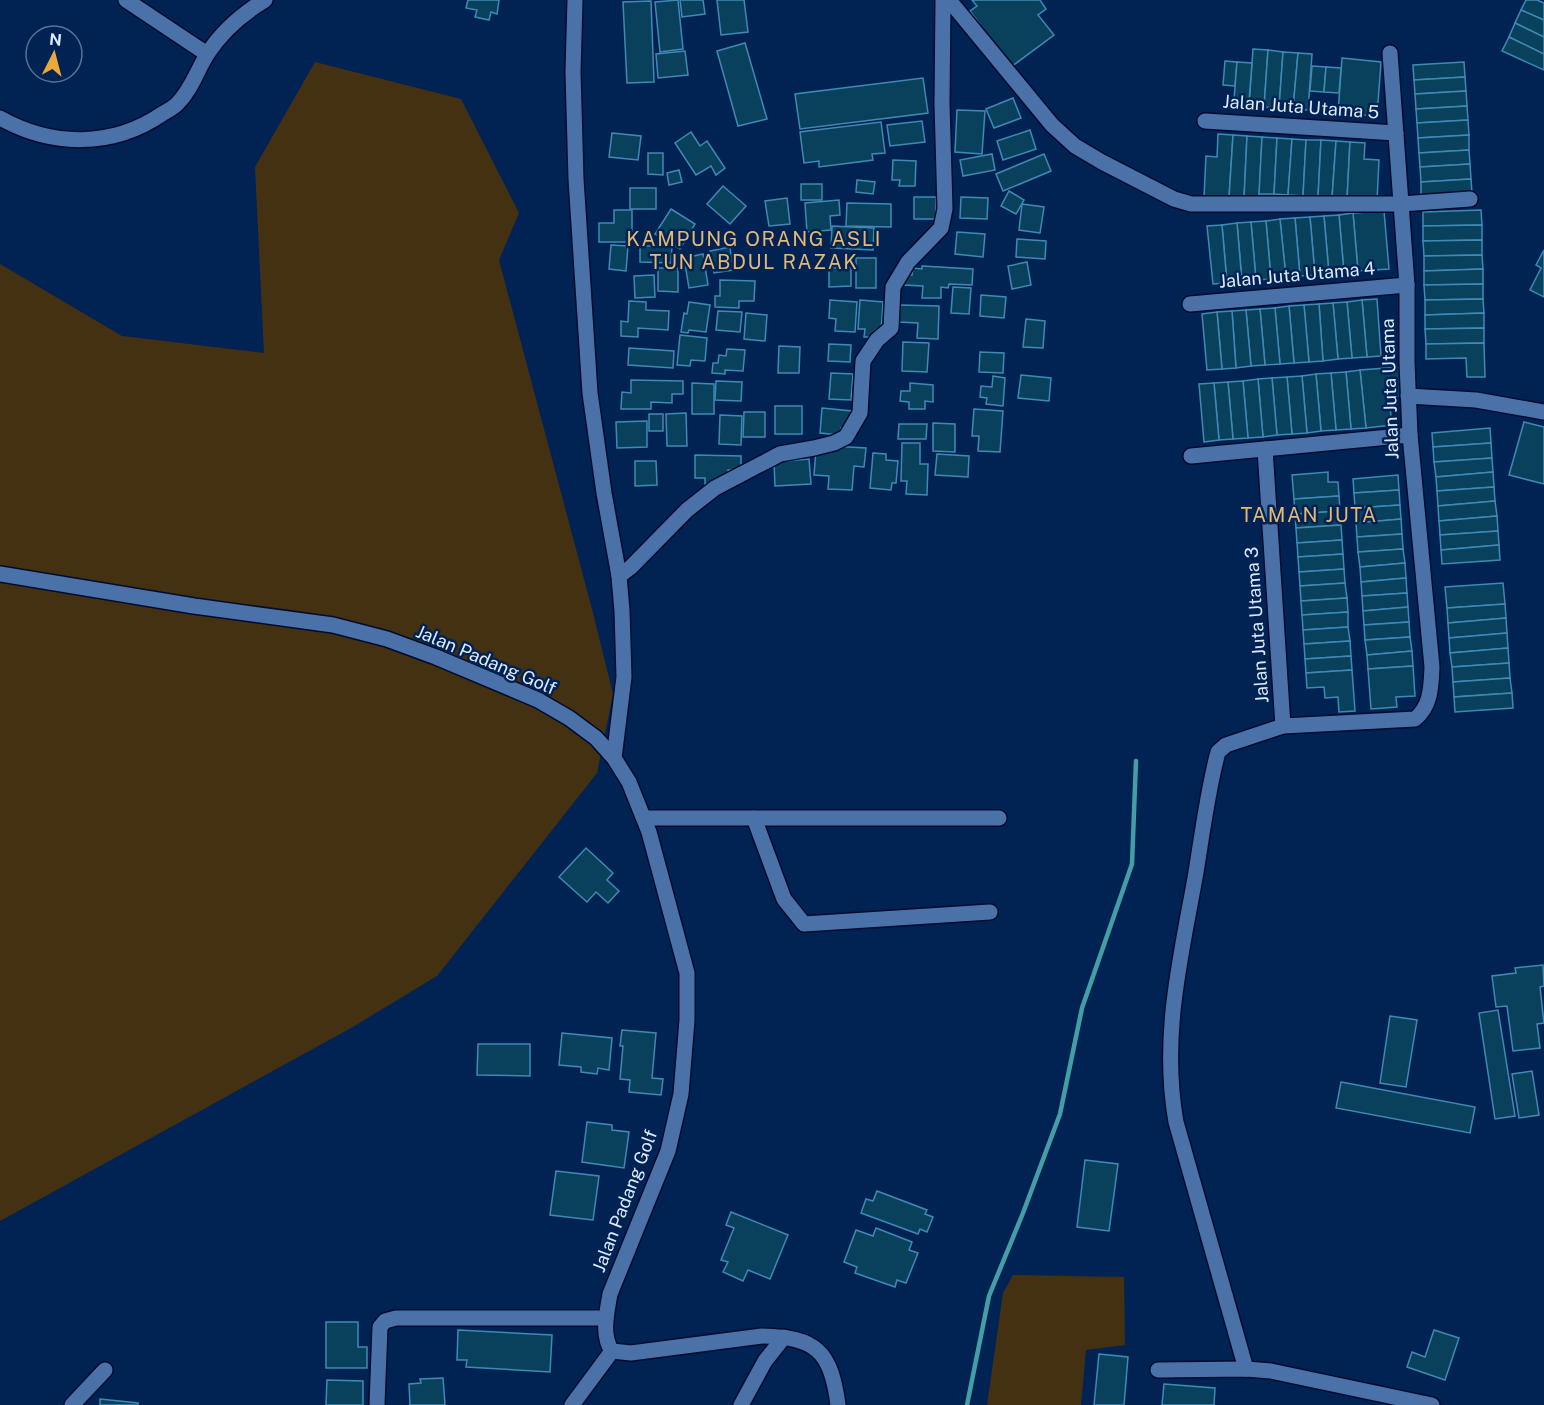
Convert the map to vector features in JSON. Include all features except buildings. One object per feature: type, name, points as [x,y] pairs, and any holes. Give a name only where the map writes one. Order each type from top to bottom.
[{"type":"street","points":[[126,0],[207,54]]},
{"type":"street","points":[[0,118],[41,135],[86,141],[117,136],[147,124],[176,104],[195,82],[207,54],[225,30],[265,0]]},
{"type":"street","points":[[575,0],[573,72],[576,169],[590,381],[604,493],[619,576],[622,611],[624,677],[614,758]]},
{"type":"street","points":[[619,576],[631,567],[687,510],[715,488],[780,454],[834,443],[846,437],[860,413],[863,361],[877,340],[891,328],[893,287],[908,262],[941,228],[945,209],[942,104],[943,0]]},
{"type":"street","points":[[949,0],[1052,125],[1075,146],[1174,199],[1191,204],[1401,204],[1470,199]]},
{"type":"street","name":"Jalan Juta Utama","points":[[1282,726],[1415,719],[1427,705],[1431,688],[1432,667],[1410,435],[1407,285],[1390,53]]},
{"type":"street","name":"Jalan Juta Utama 5","points":[[1205,121],[1396,133]]},
{"type":"street","name":"Jalan Juta Utama 4","points":[[1190,304],[1407,285]]},
{"type":"street","points":[[1408,396],[1476,400],[1544,412]]},
{"type":"street","points":[[1191,456],[1410,435]]},
{"type":"street","name":"Jalan Juta Utama 3","points":[[1265,449],[1282,726]]},
{"type":"street","name":"Jalan Padang Golf","points":[[0,574],[194,606],[333,625],[387,639],[538,700],[569,718],[596,738],[614,758],[629,782],[644,818],[687,973],[687,1020],[681,1094],[668,1151],[610,1294],[606,1318],[608,1344],[612,1351]]},
{"type":"street","points":[[1246,1368],[1176,1122],[1171,1093],[1170,1034],[1177,979],[1218,752],[1226,745],[1282,726]]},
{"type":"street","points":[[644,818],[999,818]]},
{"type":"street","points":[[754,818],[784,899],[804,924],[990,912]]},
{"type":"street","points":[[377,1404],[380,1327],[386,1321],[396,1318],[458,1317],[606,1318]]},
{"type":"street","points":[[572,1405],[612,1351],[631,1353],[762,1336],[804,1341],[815,1347],[825,1359],[836,1387],[838,1405]]},
{"type":"street","points":[[741,1405],[765,1361],[784,1337]]},
{"type":"street","points":[[1158,1370],[1246,1368],[1298,1375],[1432,1405]]},
{"type":"street","points":[[72,1405],[105,1370]]},
{"type":"street","points":[[1367,1392],[1379,1405]]},
{"type":"shaded area","points":[[315,62],[461,99],[519,213],[499,260],[613,694],[597,773],[437,976],[351,1028],[0,1221],[0,264],[122,336],[264,353],[255,167]]},
{"type":"shaded area","points":[[1013,1275],[1124,1277],[1125,1345],[1086,1350],[1081,1405],[987,1405],[1003,1293]]},
{"type":"waterway","points":[[967,1405],[989,1296],[1060,1114],[1082,1008],[1132,864],[1136,761]]},
{"type":"district","name":"KAMPUNG ORANG ASLI TUN ABDUL RAZAK","points":[[754,250]]},
{"type":"district","name":"TAMAN JUTA","points":[[1309,515]]}]
